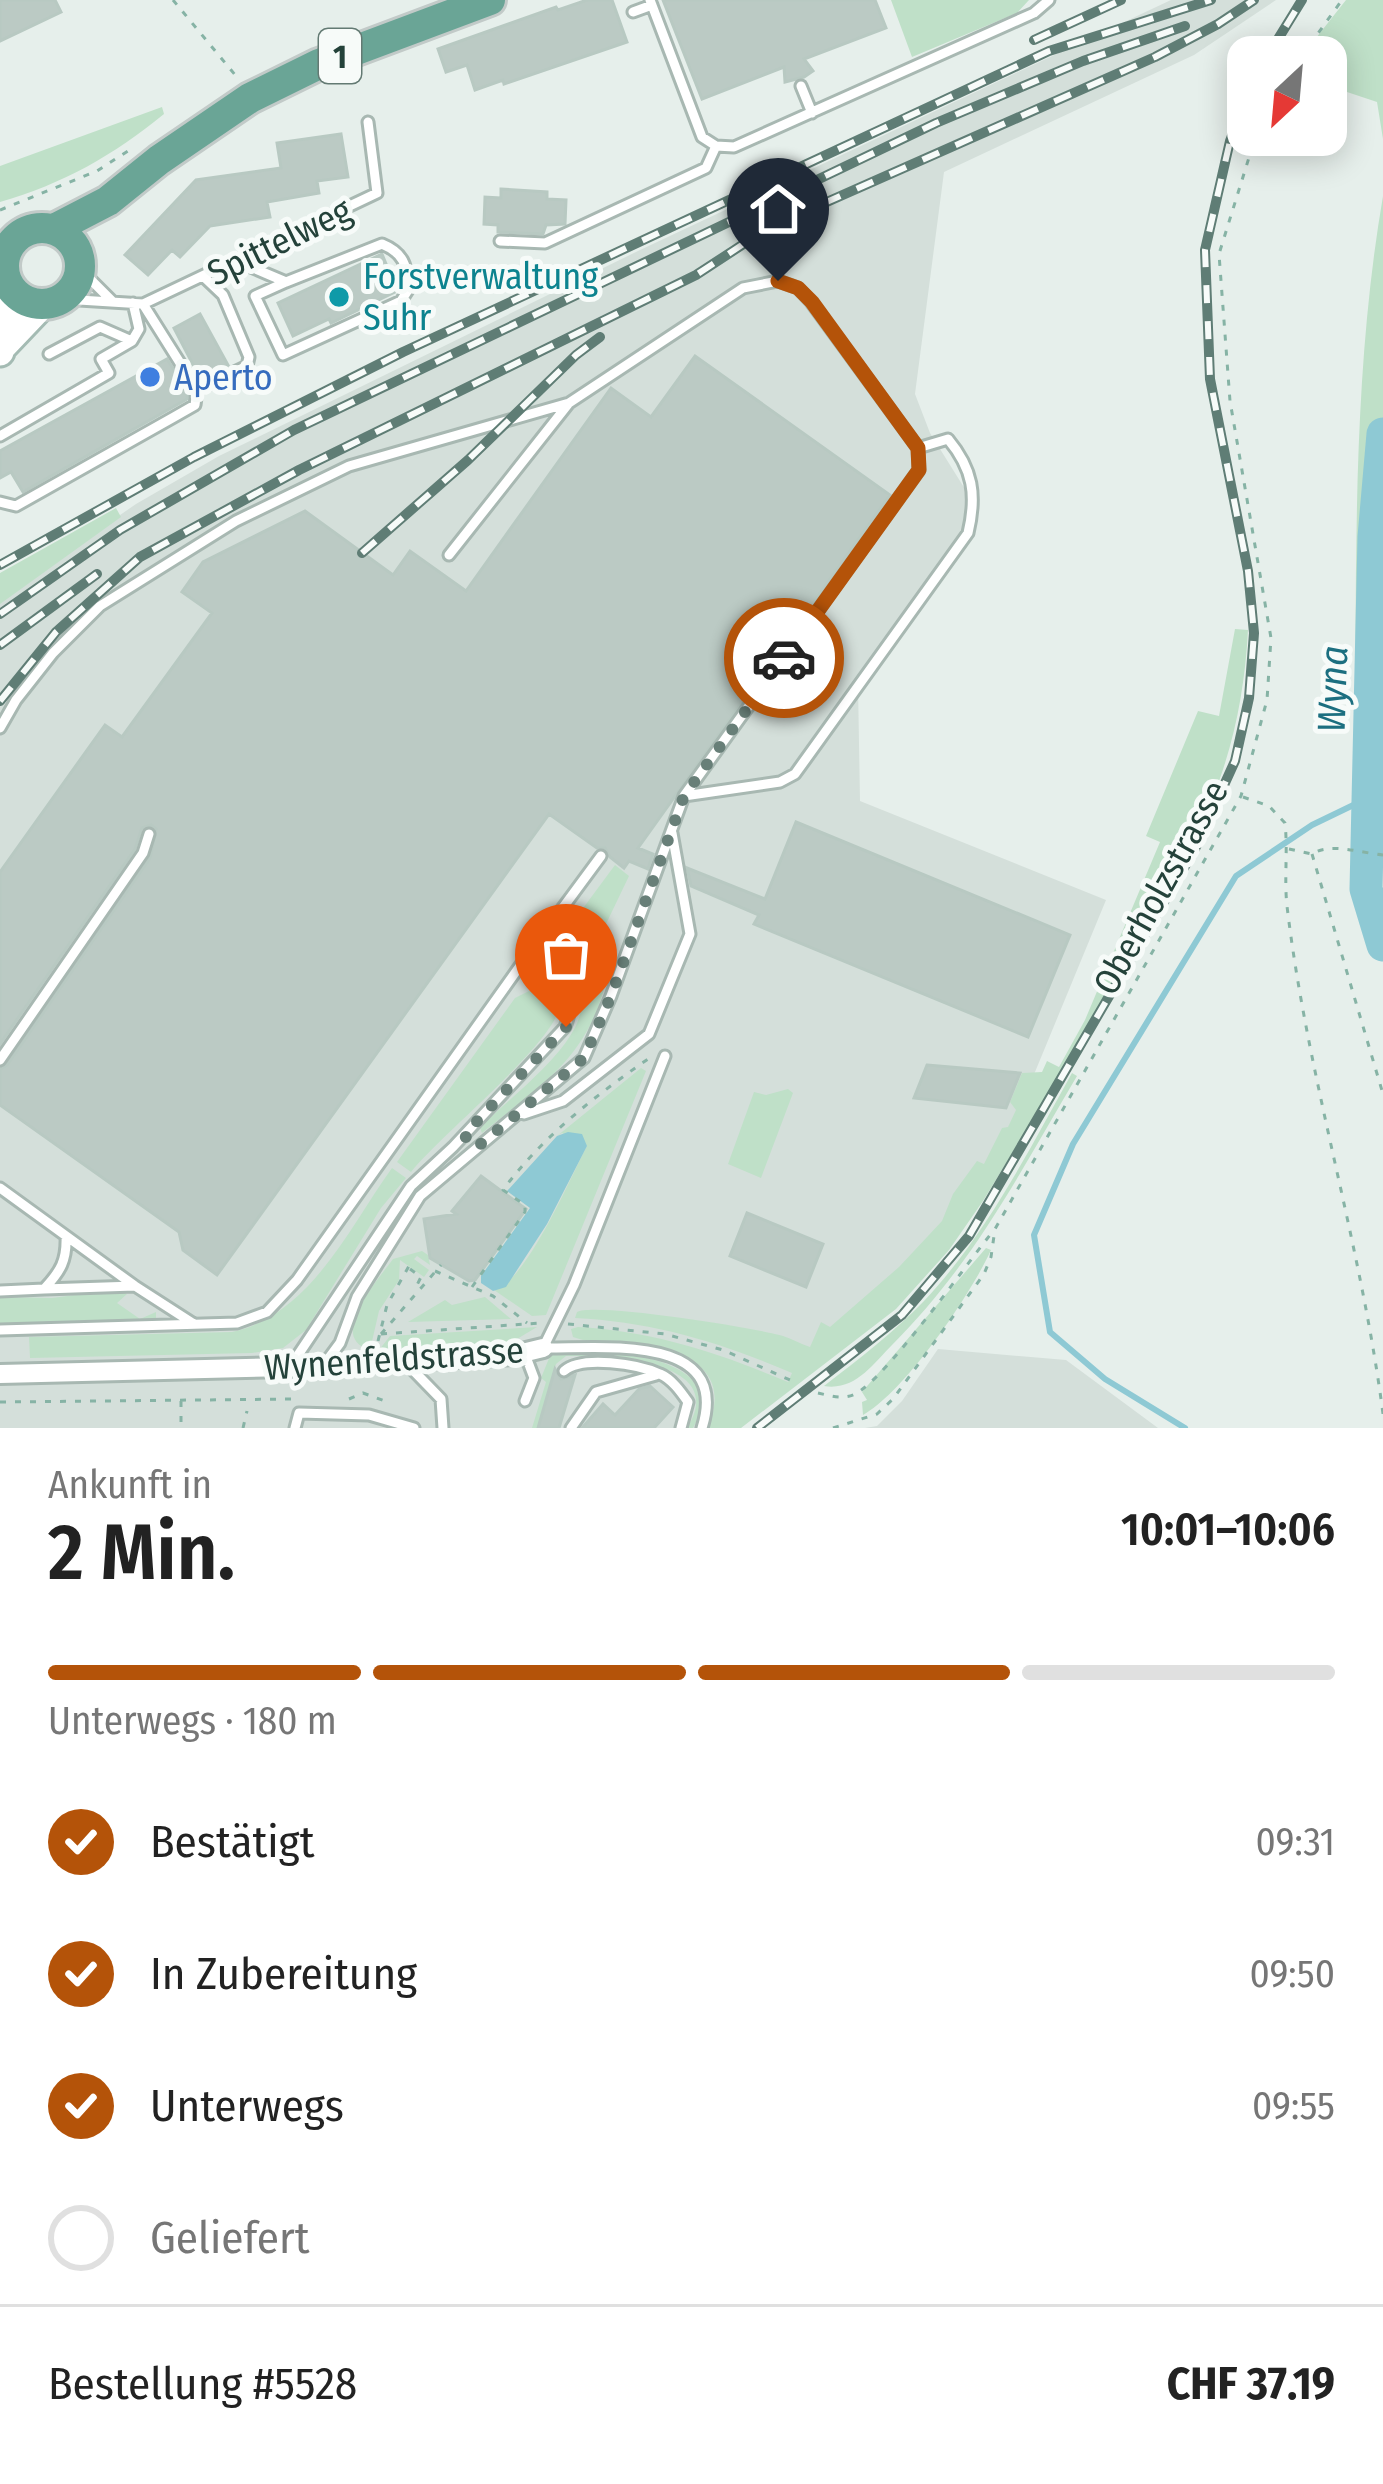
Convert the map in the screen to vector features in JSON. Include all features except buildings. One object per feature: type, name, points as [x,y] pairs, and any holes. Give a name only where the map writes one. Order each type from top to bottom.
[{"type":"main road","name":"1","points":[[54,229],[108,201],[250,98],[320,64],[490,0]]},
{"type":"main road","name":"1","points":[[80,262],[108,201]]},
{"type":"main road","points":[[33,229],[54,229],[69,238],[80,262],[72,291],[52,302],[1,349],[7,240],[33,229]]},
{"type":"main road","points":[[6,280],[25,301],[52,302]]},
{"type":"street","name":"Wynenfeldstrasse","points":[[0,1374],[290,1367],[383,1354],[514,1355],[543,1348]]},
{"type":"lane","points":[[633,12],[651,3],[702,137],[716,146],[734,148],[1034,13],[1048,0]]},
{"type":"lane","points":[[801,86],[812,112]]},
{"type":"lane","name":"Spittelweg","points":[[52,302],[138,303],[204,278],[377,193],[368,122]]},
{"type":"lane","points":[[500,242],[545,243],[706,168],[716,146]]},
{"type":"lane","points":[[237,261],[286,282],[382,244],[397,250],[406,264],[410,287],[401,301],[284,355],[255,296],[286,282]]},
{"type":"lane","points":[[80,262],[112,301]]},
{"type":"lane","points":[[197,390],[247,366],[249,357],[223,295],[204,278]]},
{"type":"lane","points":[[0,728],[53,653],[100,606],[147,573],[292,491],[349,466],[569,403],[743,288],[778,281],[798,288],[918,448],[919,470],[684,796],[584,1058],[420,1196],[357,1297],[340,1343],[325,1365]]},
{"type":"lane","points":[[0,436],[109,373],[100,359],[132,341],[139,329],[138,303]]},
{"type":"lane","points":[[0,502],[16,506],[195,405],[197,390],[138,303]]},
{"type":"lane","points":[[50,354],[100,327],[132,341]]},
{"type":"lane","points":[[449,555],[569,403]]},
{"type":"lane","points":[[684,796],[780,782],[794,774],[968,533],[972,513],[967,462],[948,439],[918,448]]},
{"type":"lane","points":[[513,1117],[563,1101],[650,1034],[690,934],[671,831]]},
{"type":"lane","points":[[0,1060],[143,853],[149,834]]},
{"type":"lane","points":[[0,1330],[237,1323],[267,1312],[601,856]]},
{"type":"lane","points":[[290,1367],[411,1186],[556,1040],[572,1010],[568,992],[546,970],[522,963]]},
{"type":"lane","name":"Wynenfeldstrasse","points":[[543,1348],[663,1060]]},
{"type":"lane","points":[[464,1135],[476,1148]]},
{"type":"lane","points":[[0,1187],[194,1324]]},
{"type":"lane","points":[[388,1217],[400,1227]]},
{"type":"lane","points":[[44,1289],[60,1271],[66,1236]]},
{"type":"lane","points":[[0,1291],[135,1286]]},
{"type":"lane","points":[[543,1348],[644,1349],[674,1357],[693,1367],[703,1386],[709,1406],[702,1428]]},
{"type":"lane","points":[[383,1354],[413,1367],[441,1399],[443,1428]]},
{"type":"lane","points":[[514,1355],[528,1362],[534,1378],[525,1401]]},
{"type":"lane","points":[[564,1371],[577,1362],[604,1362],[662,1374],[688,1402],[680,1428]]},
{"type":"lane","points":[[571,1428],[596,1392],[662,1374]]},
{"type":"lane","points":[[295,1428],[299,1413],[369,1415],[414,1428]]},
{"type":"path","points":[[173,0],[250,98]]},
{"type":"path","points":[[1316,36],[1342,0]]},
{"type":"path","points":[[0,210],[97,171],[132,148]]},
{"type":"path","name":"Oberholzstrasse","points":[[833,1428],[877,1414],[893,1399],[984,1274],[995,1229],[1241,796],[1267,700],[1271,638],[1231,400],[1219,254],[1249,156]]},
{"type":"path","points":[[1241,796],[1269,806],[1285,823],[1287,903],[1328,1127],[1372,1324],[1383,1414]]},
{"type":"path","points":[[1288,848],[1312,854],[1321,848],[1383,855]]},
{"type":"path","points":[[1312,854],[1383,1094]]},
{"type":"path","points":[[472,1287],[525,1212],[525,1205],[503,1190],[516,1172],[575,1115],[648,1059],[663,1060]]},
{"type":"path","points":[[818,1393],[838,1397],[856,1393],[898,1351],[995,1229]]},
{"type":"path","points":[[418,1288],[440,1265]]},
{"type":"path","points":[[383,1354],[381,1334],[387,1305],[409,1267],[421,1277],[418,1288]]},
{"type":"path","points":[[435,1271],[493,1296],[528,1323]]},
{"type":"path","points":[[381,1334],[418,1288]]},
{"type":"path","points":[[381,1334],[556,1322],[664,1334],[723,1350],[790,1379]]},
{"type":"path","points":[[334,1399],[356,1399],[366,1381]]},
{"type":"path","points":[[363,1393],[385,1401]]},
{"type":"path","points":[[181,1399],[181,1428]]},
{"type":"path","points":[[0,1402],[312,1399]]},
{"type":"path","points":[[243,1428],[247,1412]]},
{"type":"shaded area","points":[[1171,0],[1276,0],[1194,55],[944,172],[915,394],[930,433],[970,497],[965,529],[858,685],[860,801],[1106,900],[983,1198],[901,1296],[730,1428],[0,1428],[0,598],[136,504],[219,456],[638,251]]},
{"type":"shaded area","points":[[938,1349],[1066,1360],[1158,1428],[865,1428],[877,1426],[902,1401]]},
{"type":"green space","points":[[891,0],[1029,0],[1017,13],[912,57]]},
{"type":"green space","points":[[1346,0],[1383,0],[1383,139],[1377,102],[1347,92],[1347,36],[1318,36]]},
{"type":"green space","points":[[162,107],[164,114],[107,155],[66,177],[0,202],[0,166]]},
{"type":"green space","points":[[1383,196],[1383,799],[1354,795],[1360,420]]},
{"type":"green space","points":[[116,508],[121,517],[0,604],[0,573]]},
{"type":"green space","points":[[1235,629],[1248,630],[1238,712],[1225,763],[1194,840],[983,1201],[949,1250],[896,1309],[741,1428],[708,1428],[715,1398],[709,1377],[694,1363],[672,1354],[573,1337],[571,1329],[578,1327],[659,1339],[788,1382],[792,1373],[712,1343],[632,1324],[575,1318],[577,1312],[590,1310],[677,1317],[767,1332],[810,1347],[821,1322],[830,1327],[899,1267],[942,1221],[953,1194],[977,1161],[984,1164],[1002,1128],[1008,1127],[1016,1110],[1010,1102],[1022,1073],[1042,1072],[1047,1061],[1059,1067],[1085,1020],[1160,842],[1146,836],[1198,711],[1219,716]]},
{"type":"green space","points":[[615,865],[629,876],[606,924],[593,929],[596,966],[606,966],[607,977],[589,1028],[560,1067],[482,1133],[480,1128],[557,1053],[579,1019],[580,995],[558,942]]},
{"type":"green space","points":[[539,986],[552,989],[560,1005],[539,1041],[411,1172],[397,1162],[515,998]]},
{"type":"green space","points":[[641,1068],[646,1071],[546,1315],[532,1316],[494,1290],[507,1283],[533,1249],[587,1146],[562,1133],[557,1136]]},
{"type":"green space","points":[[1072,1073],[1077,1076],[1015,1183],[947,1282],[862,1375],[845,1385],[824,1386],[901,1324],[967,1249]]},
{"type":"green space","points":[[788,1089],[793,1093],[761,1178],[728,1164],[754,1092],[766,1095]]},
{"type":"green space","points":[[392,1168],[406,1178],[381,1208],[306,1330],[283,1348],[252,1353],[30,1358],[29,1337],[232,1332],[260,1323],[284,1308],[325,1266]]},
{"type":"green space","points":[[986,1248],[991,1250],[981,1269],[935,1340],[898,1386],[863,1415],[862,1402],[867,1400],[862,1392]]},
{"type":"green space","points":[[422,1251],[430,1265],[417,1256],[414,1259],[429,1270],[424,1277],[400,1260],[399,1280],[379,1311],[370,1350],[358,1343],[354,1321],[368,1294],[393,1259]]},
{"type":"green space","points":[[113,1290],[127,1294],[117,1303],[140,1319],[156,1312],[156,1321],[0,1324],[0,1297],[52,1298]]},
{"type":"green space","points":[[485,1297],[511,1319],[408,1322],[445,1300],[452,1305]]},
{"type":"green space","points":[[537,1327],[512,1342],[379,1350],[390,1336]]},
{"type":"green space","points":[[552,1351],[627,1354],[679,1370],[695,1384],[701,1403],[693,1428],[687,1428],[696,1405],[692,1388],[679,1375],[633,1361],[566,1356],[556,1364],[538,1428],[532,1428],[546,1382],[541,1378]]},
{"type":"water","points":[[582,1134],[587,1146],[547,1224],[506,1287],[493,1291],[481,1283],[481,1276],[530,1208],[507,1191],[557,1136]]},
{"type":"waterway","name":"Wyna","points":[[1383,434],[1374,537],[1366,889],[1383,945]]},
{"type":"waterway","points":[[1371,764],[1383,757]]},
{"type":"waterway","points":[[1185,1428],[1105,1379],[1050,1332],[1034,1235],[1073,1144],[1236,876],[1312,825],[1370,797]]},
{"type":"railway","points":[[1034,40],[1121,0]]},
{"type":"railway","points":[[0,565],[194,457],[403,352],[1049,51],[1211,0]]},
{"type":"railway","points":[[0,701],[56,632],[140,557],[299,470],[696,275],[768,228],[1155,57],[1254,0]]},
{"type":"railway","points":[[1280,36],[1302,0]]},
{"type":"railway","points":[[0,614],[120,530],[294,430],[936,123],[1083,61],[1185,26]]},
{"type":"railway","points":[[757,1428],[902,1315],[969,1236],[1195,849],[1235,761],[1249,698],[1254,633],[1248,571],[1210,379],[1205,250],[1227,154]]},
{"type":"railway","points":[[362,553],[600,337]]},
{"type":"railway","points":[[0,645],[97,574]]},
{"type":"way so far","points":[[566,1027],[464,1135],[476,1148],[584,1058],[684,796],[784,658]]},
{"type":"place","name":"Forstverwaltung Suhr","points":[[339,297]]},
{"type":"place","name":"Aperto","points":[[150,377]]},
{"type":"route","points":[[778,281],[798,288],[812,302],[918,448],[919,470],[784,658]]}]
